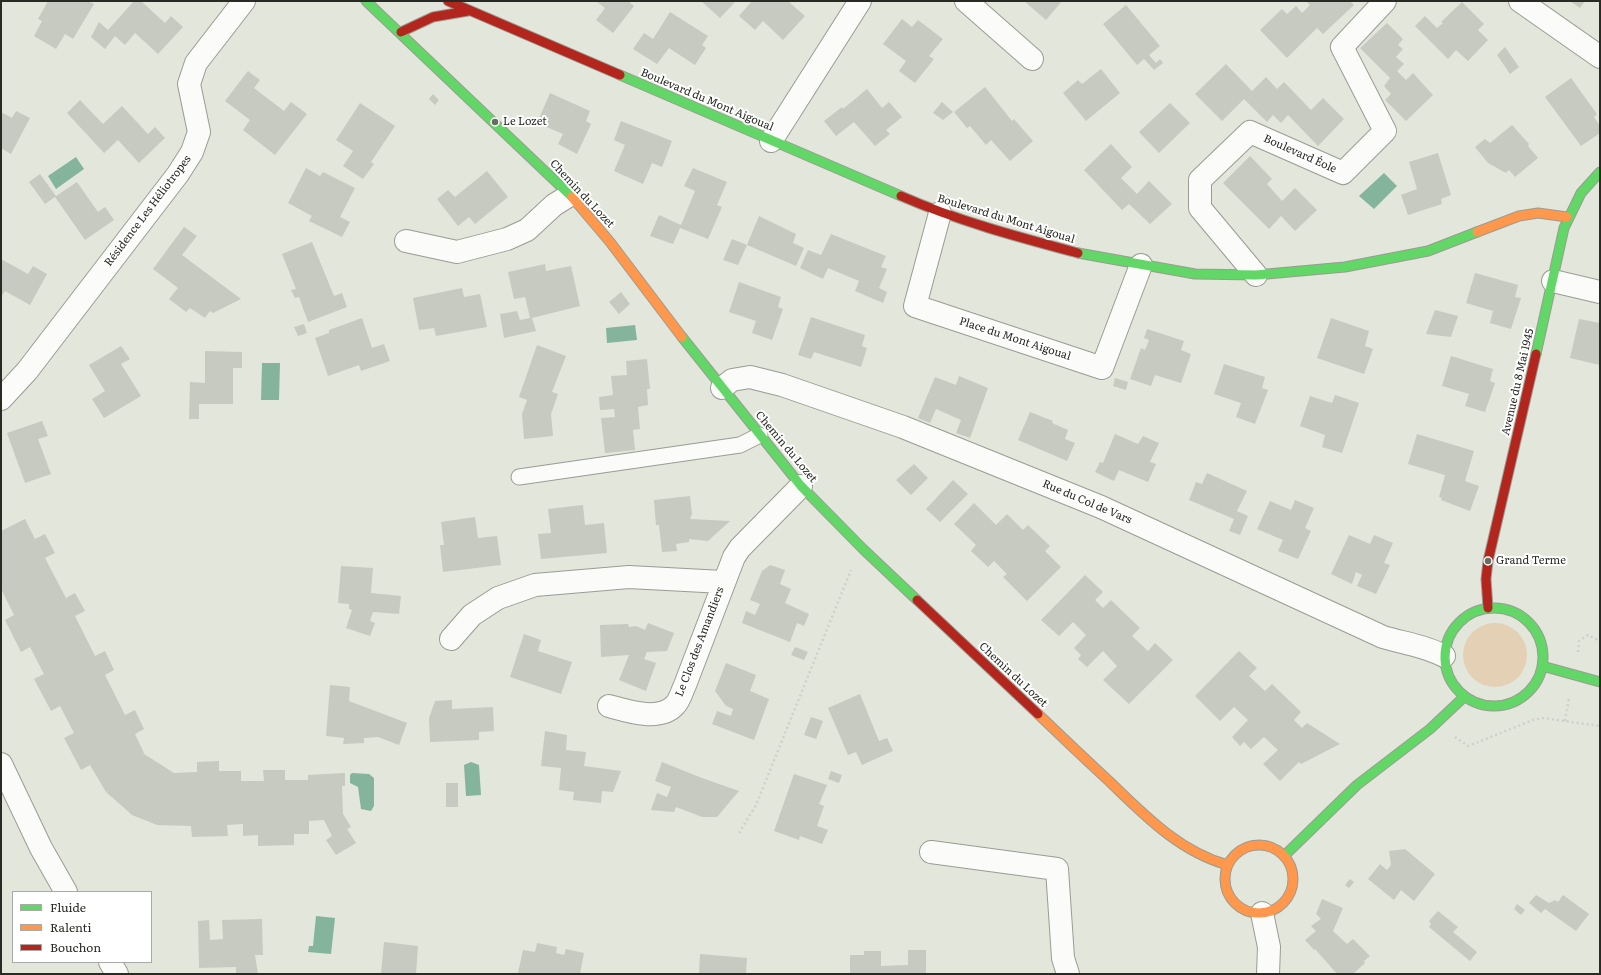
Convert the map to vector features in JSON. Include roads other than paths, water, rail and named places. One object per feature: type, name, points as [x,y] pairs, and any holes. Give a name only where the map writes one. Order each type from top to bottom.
[{"type":"street","name":"Chemin du Lozet","points":[[366,1],[401,32],[570,195],[610,242],[722,388],[801,486],[863,549],[1137,808],[1163,830],[1188,847],[1218,863],[1228,865]]},
{"type":"street","name":"Boulevard du Mont Aigoual","points":[[448,1],[468,11],[940,213],[1024,240],[1092,257],[1195,274],[1256,275],[1345,267],[1428,251],[1519,216],[1538,213],[1567,217]]},
{"type":"street","points":[[771,141],[860,1]]},
{"type":"street","points":[[966,1],[1032,59]]},
{"type":"street","name":"Boulevard Éole","points":[[1256,275],[1200,208],[1200,180],[1250,132],[1343,173],[1385,131],[1342,47],[1386,1]]},
{"type":"street","points":[[1520,1],[1600,57]]},
{"type":"street","name":"Résidence Les Héliotropes","points":[[1,399],[27,371],[178,174],[192,152],[198,132],[189,84],[196,62],[243,3]]},
{"type":"street","name":"Boulevard du Mont Aigoual","points":[[401,32],[427,18],[446,12],[468,11]]},
{"type":"street","name":"Avenue du 8 Mai 1945","points":[[1488,608],[1486,579],[1488,561],[1521,425],[1567,217],[1583,189],[1600,172]]},
{"type":"street","points":[[406,241],[457,252],[507,239],[526,230],[554,205],[570,195]]},
{"type":"street","name":"Place du Mont Aigoual","points":[[940,213],[915,306],[1102,368],[1141,265]]},
{"type":"street","points":[[1553,281],[1600,292]]},
{"type":"street","name":"Rue du Col de Vars","points":[[722,388],[732,380],[750,377],[782,385],[903,427],[1101,507],[1383,637],[1414,646],[1432,649],[1444,656]]},
{"type":"street","name":"Le Clos des Amandiers","points":[[609,706],[633,713],[661,713],[675,705],[685,685],[723,582],[734,557],[740,548],[801,486]]},
{"type":"street","name":"Le Clos des Amandiers","points":[[451,639],[472,615],[498,598],[535,585],[629,577],[723,582]]},
{"type":"street","points":[[1488,608],[1506,610],[1522,618],[1535,631],[1542,648],[1542,666],[1534,685],[1518,700],[1505,705],[1491,706],[1477,704],[1464,697],[1454,685],[1447,672],[1444,656],[1447,642],[1453,630],[1462,619],[1474,612],[1488,608]]},
{"type":"street","points":[[1542,666],[1600,682]]},
{"type":"street","points":[[1284,856],[1357,785],[1430,729],[1464,697]]},
{"type":"street","points":[[1,764],[41,848],[65,891]]},
{"type":"street","points":[[1260,845],[1273,848],[1284,856],[1290,867],[1293,879],[1290,891],[1284,901],[1274,909],[1262,913],[1251,912],[1240,907],[1231,899],[1226,888],[1225,876],[1228,865],[1236,854],[1247,847],[1260,845]]},
{"type":"street","points":[[931,852],[1057,869],[1063,958],[1068,974]]},
{"type":"street","points":[[1262,913],[1269,947],[1268,974]]},
{"type":"street","points":[[111,963],[117,974]]},
{"type":"lane","points":[[519,477],[740,445],[760,435]]},
{"type":"place","name":"Le Lozet","points":[[495,122]]},
{"type":"place","name":"Grand Terme","points":[[1488,561]]}]
